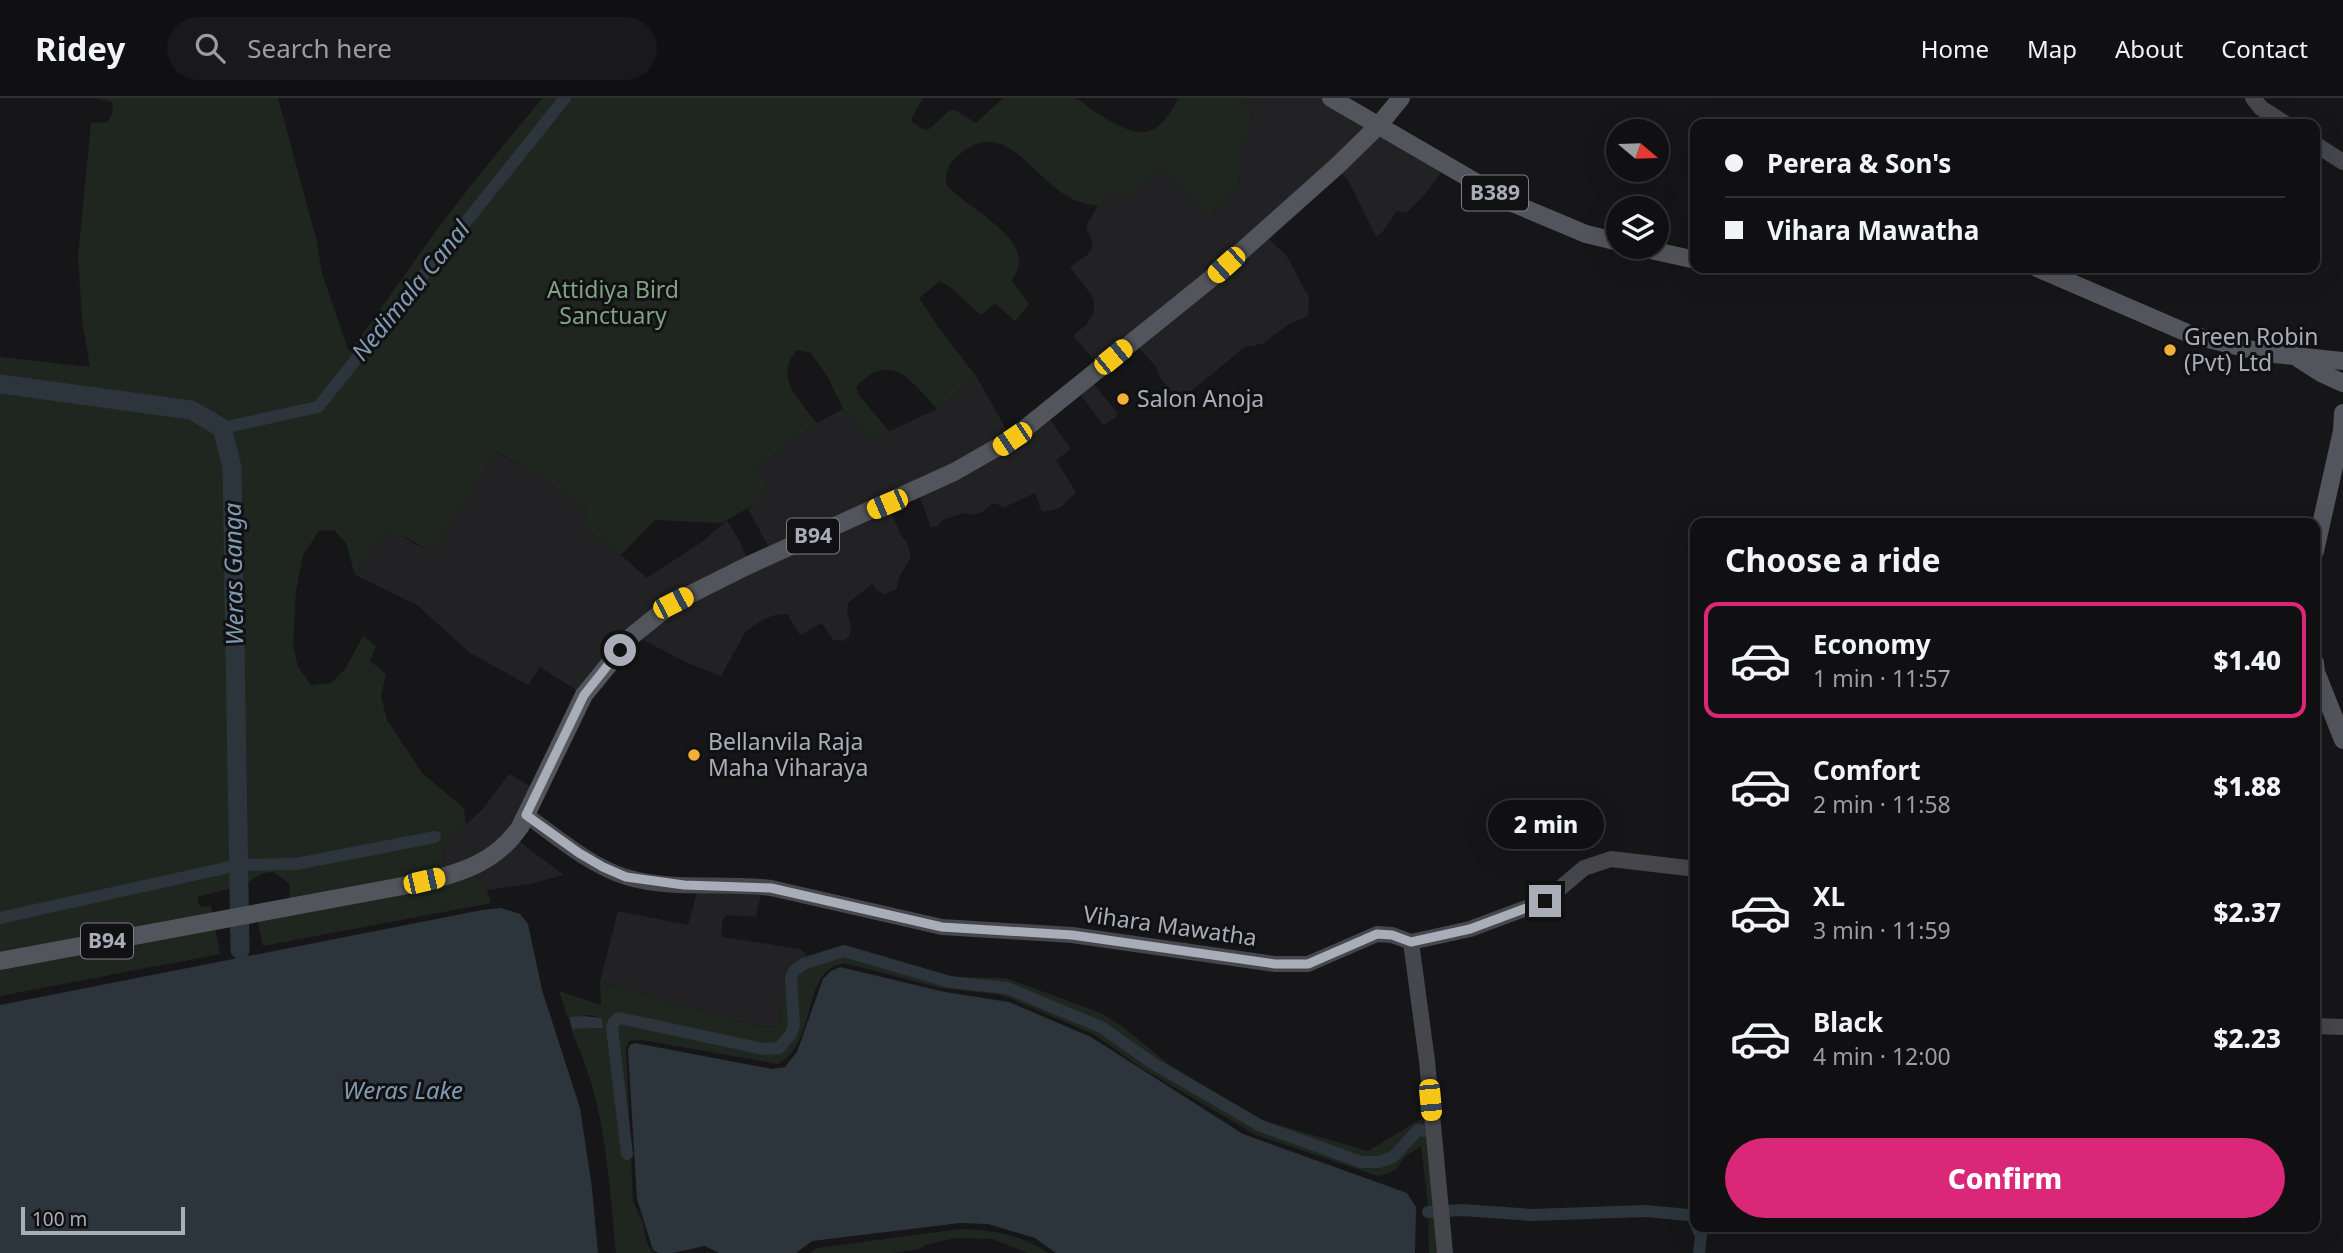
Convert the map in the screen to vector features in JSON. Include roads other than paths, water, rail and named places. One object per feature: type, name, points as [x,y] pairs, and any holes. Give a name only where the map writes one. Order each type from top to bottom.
[{"type":"main road","name":"B389","points":[[1331,98],[1510,202],[1586,234],[1606,239]]},
{"type":"main road","name":"B94","points":[[0,961],[360,895],[458,873],[496,855],[513,837],[526,815],[584,695],[620,650],[644,626],[673,603],[749,565],[954,472],[1012,439],[1208,281],[1327,175],[1378,126],[1401,98]]},
{"type":"main road","points":[[1669,254],[1690,259]]},
{"type":"main road","points":[[2049,273],[2192,335],[2265,353],[2343,361]]},
{"type":"main road","points":[[2296,357],[2343,383]]},
{"type":"main road","points":[[2320,529],[2343,430],[2343,413]]},
{"type":"main road","points":[[2320,681],[2343,740]]},
{"type":"street","points":[[2253,98],[2261,108],[2278,119]]},
{"type":"street","points":[[2320,147],[2343,162]]},
{"type":"street","name":"Vihara Mawatha","points":[[526,815],[579,853],[626,877],[656,882],[771,888],[942,927],[1072,935],[1275,964],[1308,964],[1377,934],[1392,935],[1411,942],[1470,929],[1545,901],[1584,868],[1611,859],[1690,868]]},
{"type":"street","points":[[1411,942],[1427,1061],[1446,1253]]},
{"type":"street","points":[[2320,1026],[2343,1027]]},
{"type":"water","name":"Weras Lake","points":[[501,908],[520,914],[528,924],[542,990],[580,1108],[598,1253],[0,1253],[0,1005]]},
{"type":"water","points":[[840,967],[945,992],[1009,1002],[1091,1037],[1243,1134],[1407,1193],[1416,1207],[1415,1253],[1056,1253],[1035,1238],[988,1224],[960,1223],[812,1241],[796,1253],[719,1253],[705,1246],[672,1253],[653,1250],[637,1199],[628,1050],[630,1045],[635,1043],[772,1069],[785,1067],[797,1052],[823,979]]},
{"type":"water","points":[[569,1017],[602,1018],[603,1028],[572,1029]]},
{"type":"waterway","name":"Nedimala Canal","points":[[222,428],[318,407],[565,98]]},
{"type":"waterway","name":"Weras Ganga","points":[[0,384],[191,410],[222,428],[232,467],[240,950]]},
{"type":"waterway","points":[[0,918],[239,865],[296,864],[435,837]]},
{"type":"waterway","points":[[627,1154],[612,1028],[614,1022],[619,1018],[763,1049],[779,1048],[791,1034],[794,1025],[791,978],[794,971],[803,964],[844,951],[950,982],[1007,988],[1101,1027],[1154,1064],[1261,1126],[1361,1162],[1379,1162],[1393,1157],[1418,1130],[1425,1131]]},
{"type":"waterway","points":[[1428,1212],[1462,1210],[1532,1215],[1645,1211],[1690,1216]]},
{"type":"waterway","points":[[1699,1232],[1699,1253]]},
{"type":"place","name":"Green Robin (Pvt) Ltd","points":[[2170,350]]},
{"type":"place","name":"Salon Anoja","points":[[1123,399]]},
{"type":"place","name":"Bellanvila Raja Maha Viharaya","points":[[694,755]]},
{"type":"park label","name":"Attidiya Bird Sanctuary","points":[[613,303]]}]
